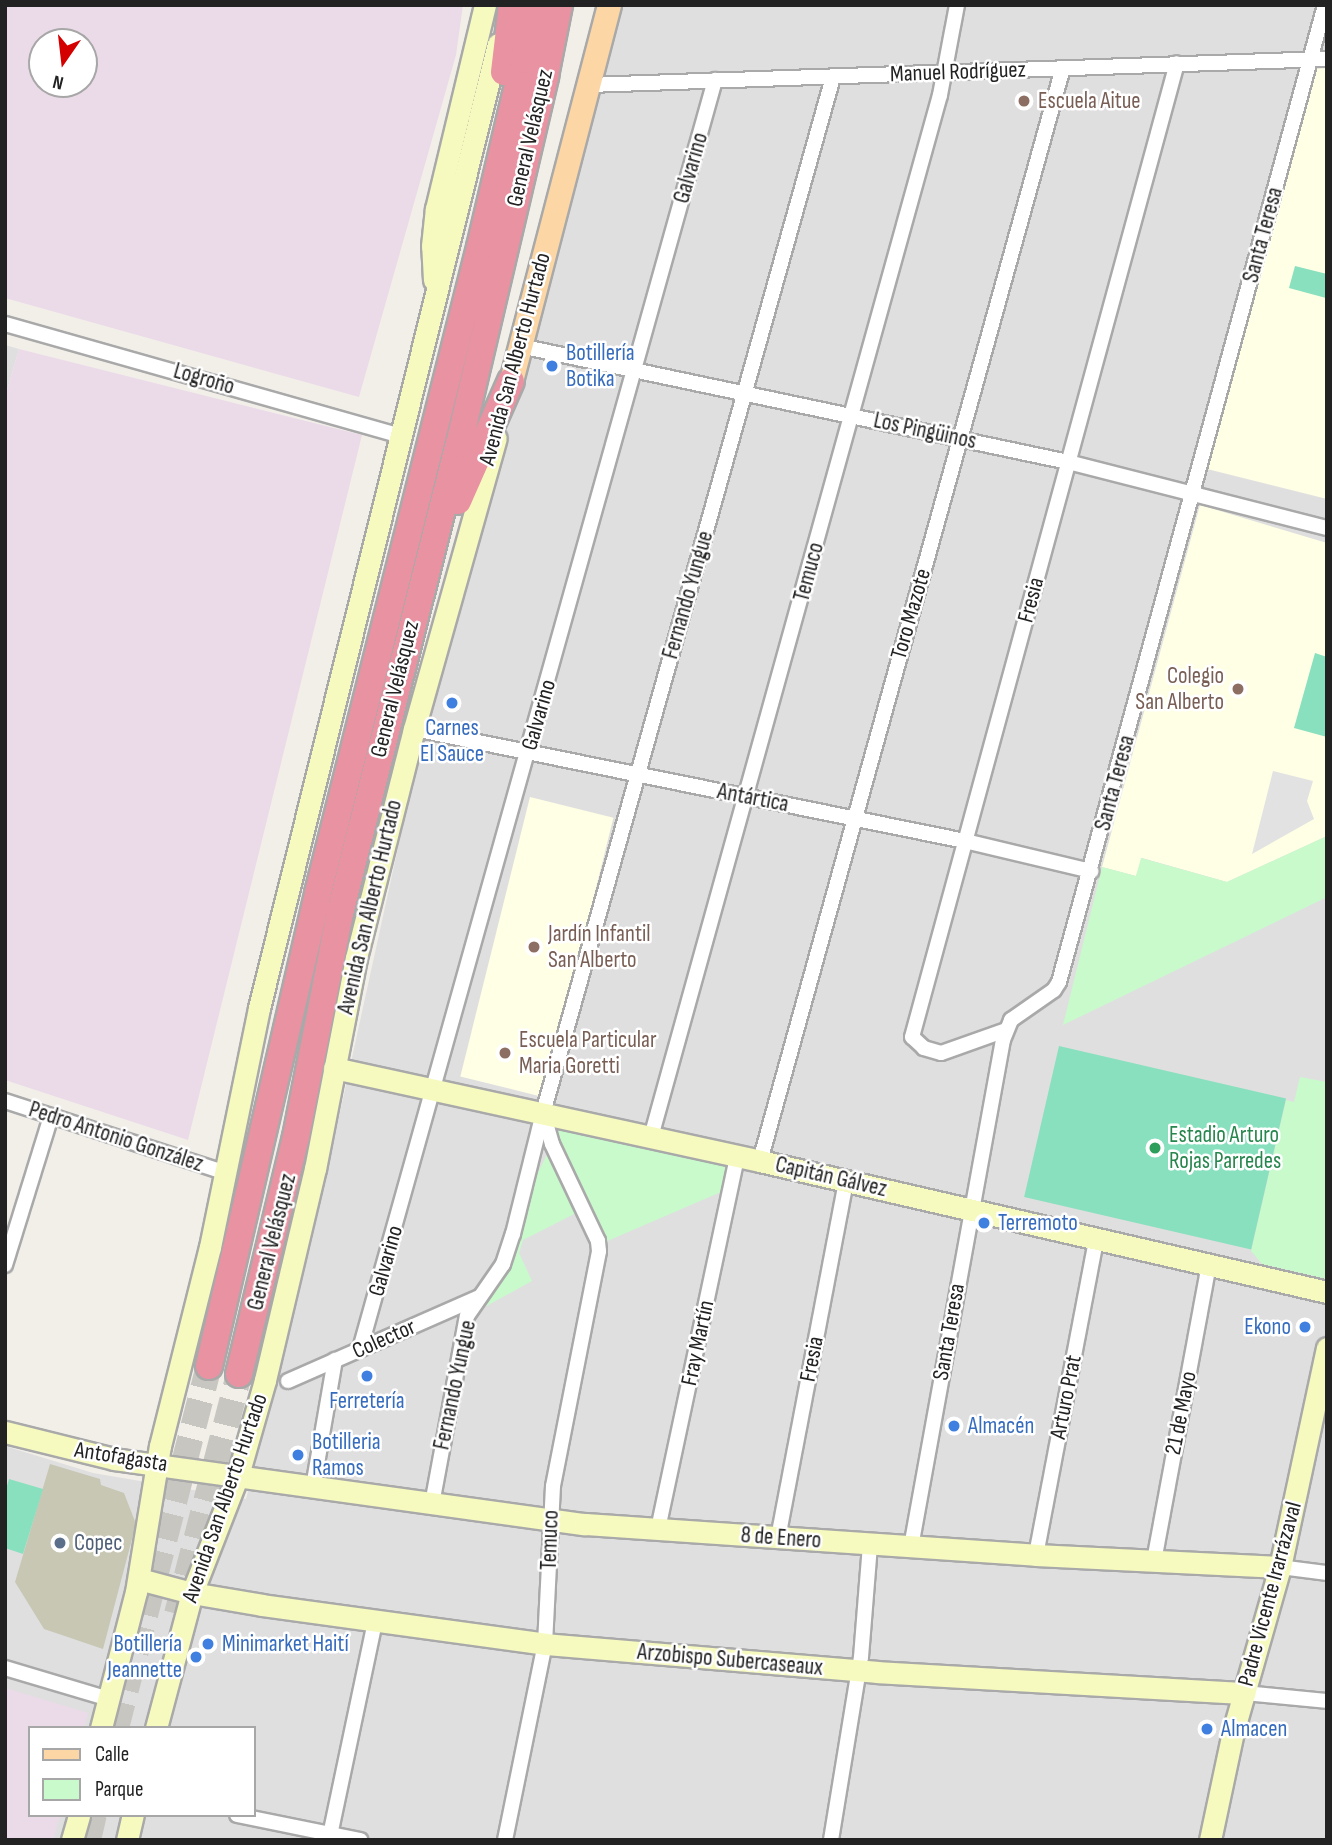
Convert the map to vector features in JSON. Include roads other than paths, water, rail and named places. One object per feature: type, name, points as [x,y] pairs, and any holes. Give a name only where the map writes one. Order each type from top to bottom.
[{"type":"highway","points":[[480,247],[485,177],[507,53],[512,5]]},
{"type":"highway","name":"General Velásquez","points":[[209,1366],[321,880],[480,247],[524,61],[533,5]]},
{"type":"highway","name":"General Velásquez","points":[[239,1374],[296,1138],[339,917],[465,417],[559,5]]},
{"type":"highway","points":[[413,617],[457,503],[511,381]]},
{"type":"main road","points":[[436,297],[431,265],[436,209],[485,5]]},
{"type":"main road","points":[[102,1726],[139,1579],[156,1462],[226,1173],[282,912],[402,436],[506,5]]},
{"type":"main road","name":"Avenida San Alberto Hurtado","points":[[157,1726],[192,1593],[238,1475],[303,1223],[356,958],[414,729],[511,381],[609,5]]},
{"type":"main road","name":"Capitán Gálvez","points":[[334,1068],[760,1161],[1327,1292]]},
{"type":"main road","name":"Padre Vicente Irarrázaval","points":[[1210,1840],[1244,1693],[1280,1567],[1327,1348]]},
{"type":"main road","name":"Antofagasta","points":[[5,1432],[114,1459],[156,1462],[238,1475]]},
{"type":"main road","points":[[114,1459],[138,1475],[153,1492]]},
{"type":"main road","name":"8 de Enero","points":[[238,1475],[551,1520],[1036,1555],[1280,1567]]},
{"type":"main road","name":"Arzobispo Subercaseaux","points":[[139,1579],[192,1593],[545,1644],[859,1671],[1244,1693]]},
{"type":"main road","points":[[72,1840],[78,1817]]},
{"type":"main road","points":[[127,1840],[133,1817]]},
{"type":"street","name":"Temuco","points":[[651,1137],[940,95],[957,5]]},
{"type":"street","name":"Santa Teresa","points":[[911,1546],[1006,1030],[1017,1013],[1054,990],[1059,982],[1325,5]]},
{"type":"street","name":"Manuel Rodríguez","points":[[589,85],[1327,59]]},
{"type":"street","name":"Fresia","points":[[1006,1030],[941,1053],[924,1048],[912,1037],[1177,63]]},
{"type":"street","name":"Toro Mazote","points":[[760,1161],[1063,68]]},
{"type":"street","name":"Fernando Yungue","points":[[432,1504],[467,1316],[503,1264],[833,77]]},
{"type":"street","name":"Galvarino","points":[[360,1349],[435,1089],[715,80]]},
{"type":"street","name":"Logroño","points":[[5,324],[402,436]]},
{"type":"street","name":"Los Pingüinos","points":[[520,346],[1068,462],[1327,528]]},
{"type":"street","name":"Antártica","points":[[414,729],[965,841],[1091,871]]},
{"type":"street","name":"Pedro Antonio González","points":[[5,1101],[226,1173]]},
{"type":"street","name":"Temuco","points":[[505,1840],[545,1644],[553,1486],[596,1273],[598,1241],[552,1144],[543,1113]]},
{"type":"street","points":[[5,1265],[51,1116]]},
{"type":"street","name":"Fray Martín","points":[[658,1529],[737,1157]]},
{"type":"street","name":"Fresia","points":[[778,1538],[846,1181]]},
{"type":"street","name":"Arturo Prat","points":[[1036,1555],[1096,1239]]},
{"type":"street","name":"21 de Mayo","points":[[1154,1561],[1209,1265]]},
{"type":"street","name":"Colector","points":[[288,1381],[479,1297]]},
{"type":"street","points":[[313,1486],[335,1360]]},
{"type":"street","points":[[831,1840],[859,1671],[870,1544]]},
{"type":"street","name":"8 de Enero","points":[[1280,1567],[1327,1573]]},
{"type":"street","points":[[330,1837],[375,1621]]},
{"type":"street","points":[[5,1668],[109,1699]]},
{"type":"street","name":"Arzobispo Subercaseaux","points":[[1244,1693],[1327,1701]]},
{"type":"street","points":[[245,1817],[330,1837],[360,1840]]},
{"type":"tunnel","points":[[117,1726],[209,1366]]},
{"type":"tunnel","points":[[177,1614],[239,1374]]},
{"type":"tunnel","points":[[88,1840],[94,1817]]},
{"type":"place","name":"Escuela Aitue","points":[[1024,101]]},
{"type":"place","name":"Botillería Botika","points":[[552,366]]},
{"type":"place","name":"Colegio San Alberto","points":[[1238,689]]},
{"type":"place","name":"Carnes El Sauce","points":[[452,703]]},
{"type":"place","name":"Jardín Infantil San Alberto","points":[[534,947]]},
{"type":"place","name":"Escuela Particular Maria Goretti","points":[[505,1053]]},
{"type":"place","name":"Estadio Arturo Rojas Parredes","points":[[1155,1148]]},
{"type":"place","name":"Terremoto","points":[[984,1223]]},
{"type":"place","name":"Ekono","points":[[1305,1327]]},
{"type":"place","name":"Ferretería","points":[[367,1376]]},
{"type":"place","name":"Almacén","points":[[954,1426]]},
{"type":"place","name":"Botilleria Ramos","points":[[298,1455]]},
{"type":"place","name":"Copec","points":[[60,1543]]},
{"type":"place","name":"Minimarket Haití","points":[[208,1644]]},
{"type":"place","name":"Botillería Jeannette","points":[[196,1657]]},
{"type":"place","name":"Almacen","points":[[1207,1729]]}]
